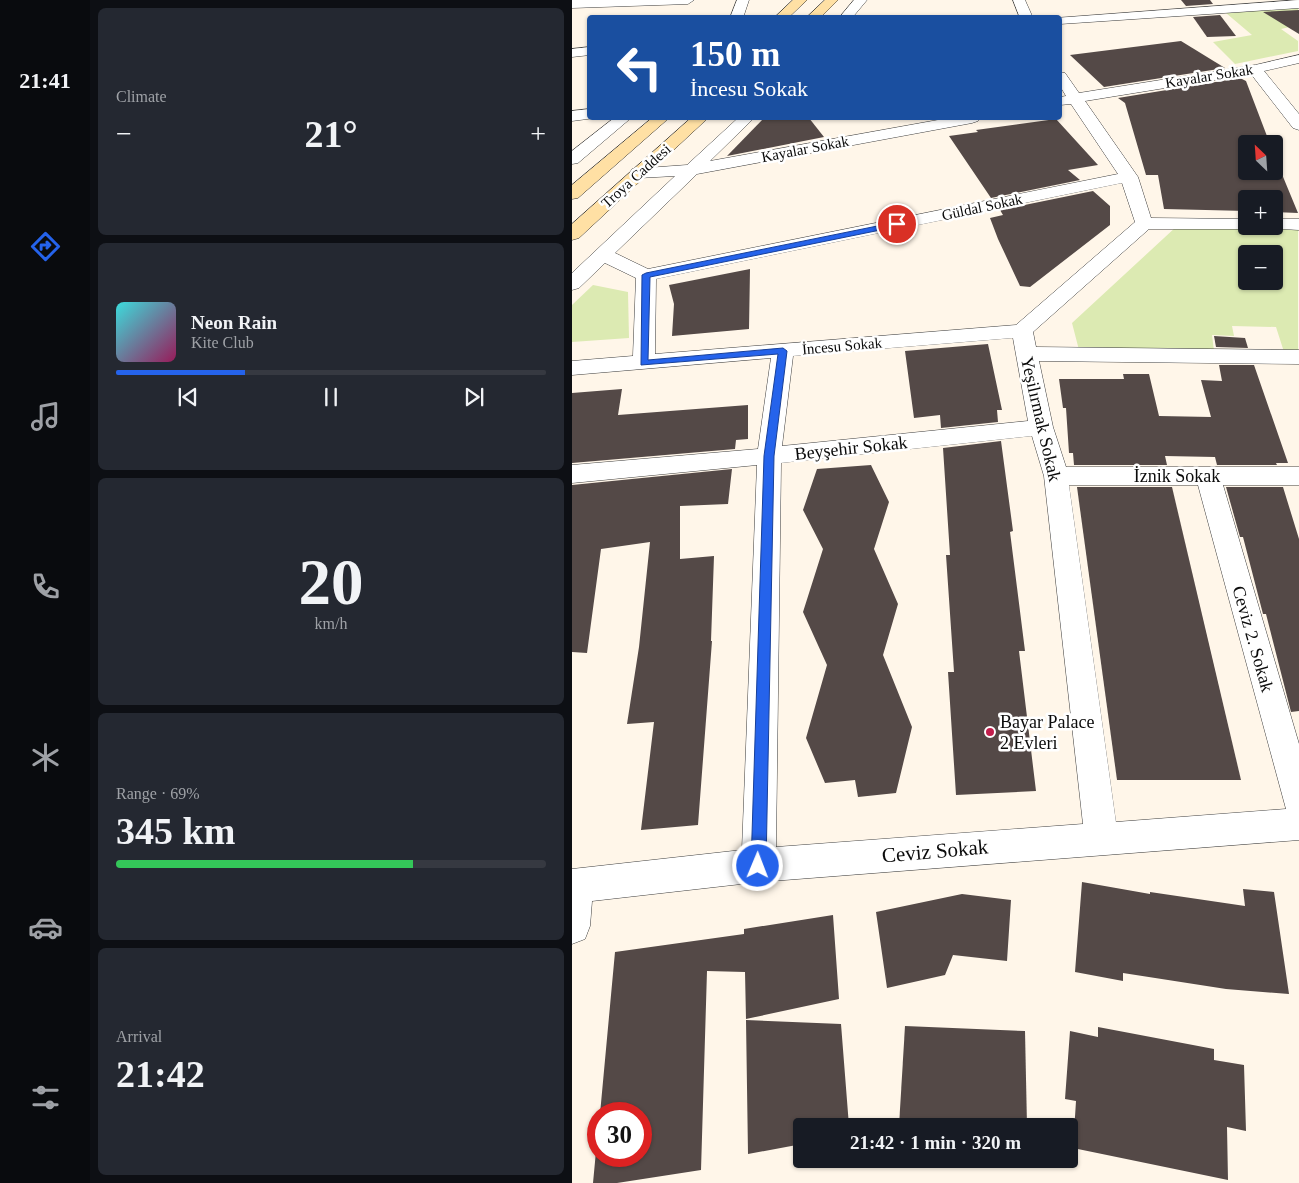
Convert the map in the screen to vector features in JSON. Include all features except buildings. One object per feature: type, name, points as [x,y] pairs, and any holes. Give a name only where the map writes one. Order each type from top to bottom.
[{"type":"main road","points":[[784,15],[801,0]]},
{"type":"main road","points":[[815,15],[832,0]]},
{"type":"main road","name":"Troya Caddesi","points":[[572,194],[659,120]]},
{"type":"main road","name":"Troya Caddesi","points":[[572,234],[698,120]]},
{"type":"street","points":[[572,4],[688,0]]},
{"type":"street","points":[[737,15],[743,0]]},
{"type":"street","points":[[848,15],[861,0]]},
{"type":"street","points":[[1019,0],[1025,15]]},
{"type":"street","points":[[1167,0],[1176,13]]},
{"type":"street","points":[[1062,20],[1298,4]]},
{"type":"street","points":[[572,53],[587,52]]},
{"type":"street","name":"Kayalar Sokak","points":[[1067,100],[1256,69],[1298,60]]},
{"type":"street","points":[[1256,69],[1298,125]]},
{"type":"street","points":[[1062,83],[1067,100],[1129,177],[1144,223]]},
{"type":"street","points":[[572,116],[587,114]]},
{"type":"street","points":[[572,159],[621,120]]},
{"type":"street","points":[[572,284],[744,120]]},
{"type":"street","name":"Kayalar Sokak","points":[[638,173],[690,170],[961,120]]},
{"type":"street","name":"Güldal Sokak","points":[[646,275],[1129,177]]},
{"type":"street","points":[[1022,331],[1144,223],[1238,224]]},
{"type":"street","points":[[1283,224],[1298,225]]},
{"type":"street","points":[[604,255],[646,275],[644,363]]},
{"type":"street","name":"İncesu Sokak","points":[[572,368],[1022,331]]},
{"type":"street","name":"Yeşilırmak Sokak","points":[[1022,331],[1041,427],[1056,476],[1101,838]]},
{"type":"street","points":[[758,866],[769,456],[783,351]]},
{"type":"street","points":[[1027,354],[1298,357]]},
{"type":"street","name":"Beyşehir Sokak","points":[[572,474],[769,456],[1041,427]]},
{"type":"street","name":"İznik Sokak","points":[[1056,476],[1298,476]]},
{"type":"street","name":"Ceviz 2. Sokak","points":[[1208,477],[1298,802]]},
{"type":"street","name":"Ceviz Sokak","points":[[574,885],[758,866],[1298,824]]},
{"type":"street","points":[[572,926],[574,885]]},
{"type":"green space","points":[[1298,8],[1298,25],[1281,29],[1298,41],[1298,51],[1235,64],[1213,42],[1252,35],[1226,13]]},
{"type":"green space","points":[[1177,226],[1238,228],[1238,235],[1283,235],[1283,229],[1298,229],[1298,352],[1284,352],[1276,327],[1232,326],[1234,336],[1212,335],[1214,351],[1079,350],[1072,323]]},
{"type":"green space","points":[[593,285],[628,292],[629,338],[572,342],[572,305]]},
{"type":"place","name":"Bayar Palace 2 Evleri","points":[[990,732]]},
{"type":"route","points":[[758,866],[769,456],[783,351],[644,363],[646,275],[897,224]]}]
